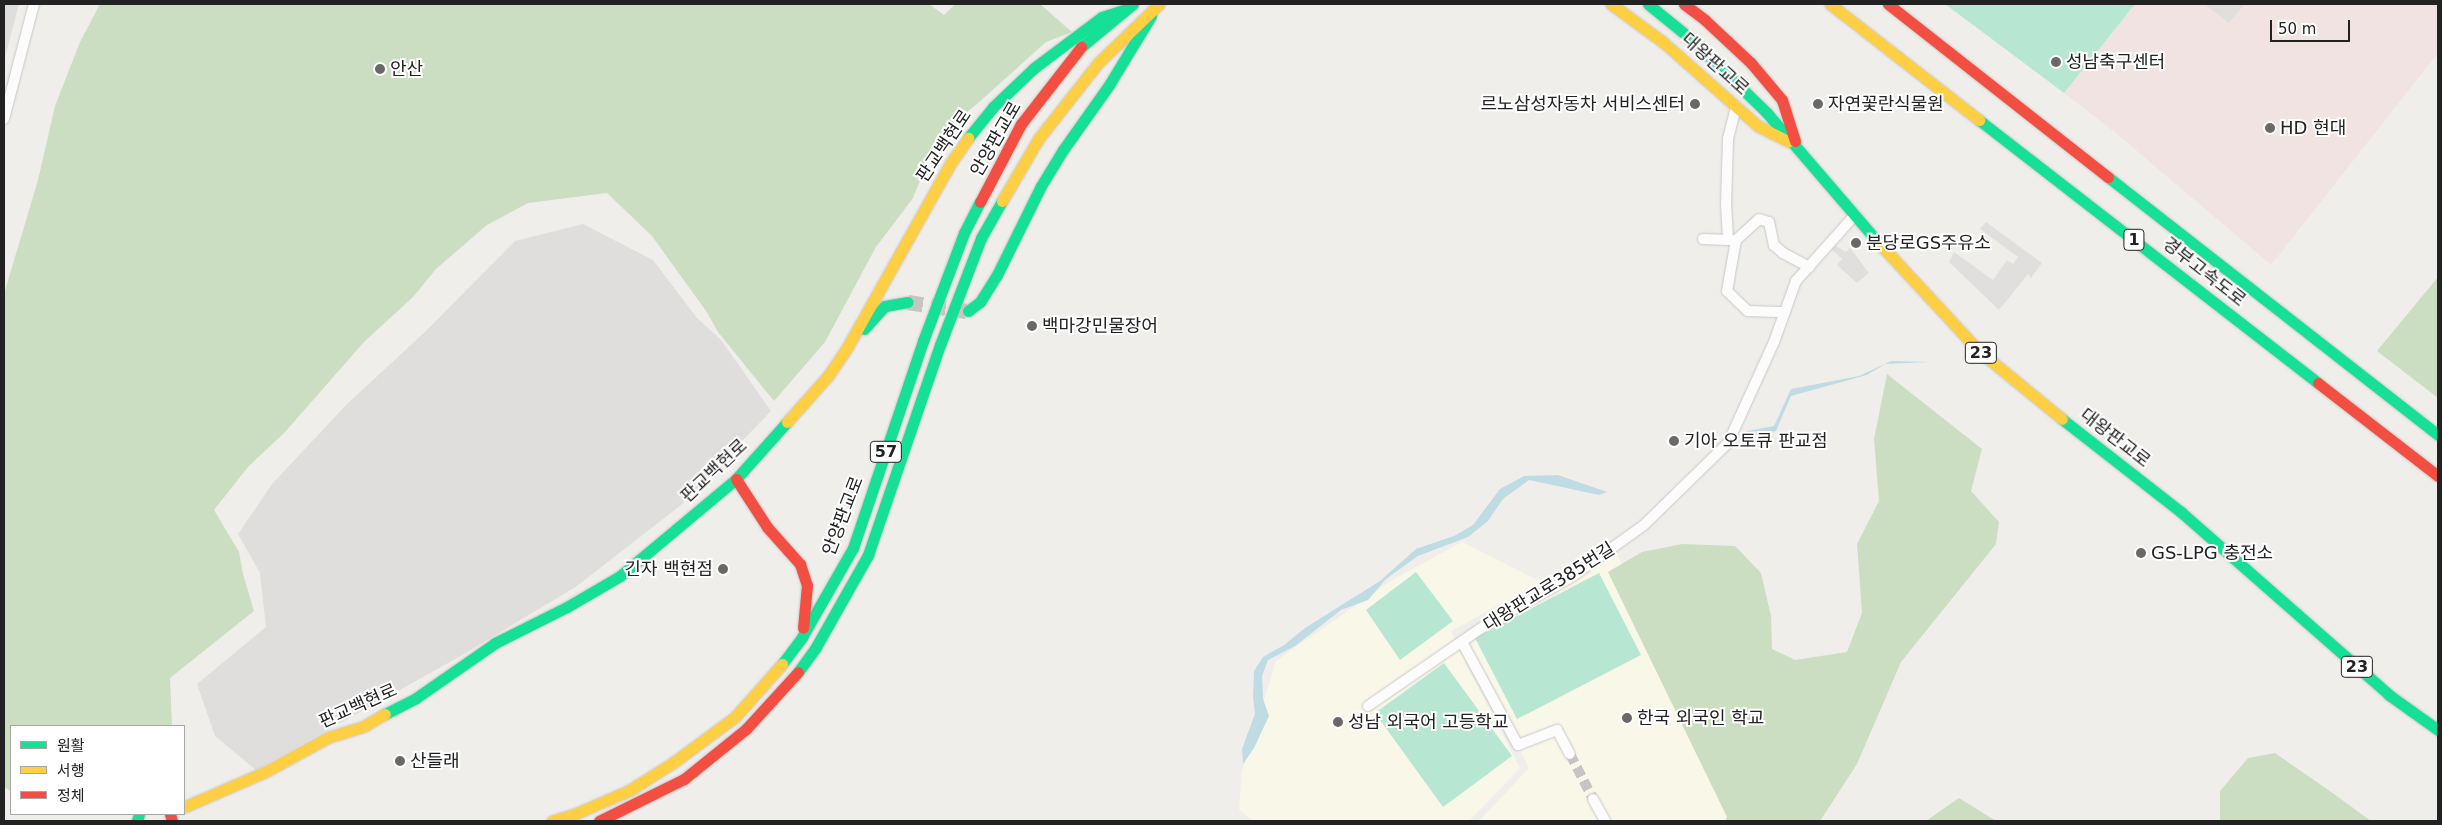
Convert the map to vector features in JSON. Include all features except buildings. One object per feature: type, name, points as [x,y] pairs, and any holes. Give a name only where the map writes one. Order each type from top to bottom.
[{"type":"main road","points":[[968,311],[980,302],[997,275],[1041,186],[1109,85],[1158,4]]},
{"type":"main road","name":"안양판교로","points":[[599,821],[684,779],[746,729],[791,681],[816,647],[868,555],[940,345],[981,238],[1038,138],[1098,63],[1158,4]]},
{"type":"main road","name":"대왕판교로","points":[[1611,4],[1663,42],[1758,126],[1797,146]]},
{"type":"main road","name":"대왕판교로","points":[[1648,4],[1715,61],[1797,146],[1939,311],[1993,364],[2181,512],[2389,695],[2438,730]]},
{"type":"main road","name":"대왕판교로","points":[[1684,4],[1705,20],[1751,63],[1782,100],[1797,146]]},
{"type":"main road","name":"경부고속도로","points":[[1830,4],[2438,476]]},
{"type":"main road","name":"경부고속도로","points":[[1888,4],[2438,435]]},
{"type":"main road","name":"안양판교로","points":[[552,821],[575,814],[630,790],[674,762],[735,717],[776,671],[802,637],[853,548],[923,342],[964,233],[1021,124],[1078,49],[1132,6]]},
{"type":"main road","name":"판교백현로","points":[[185,807],[265,772],[329,737],[364,726],[416,698],[495,643],[567,607],[620,576],[736,479],[828,376],[848,346],[950,164],[994,107],[1034,68],[1102,17],[1132,6]]},
{"type":"main road","points":[[848,346],[885,306],[908,302],[893,291],[889,285],[888,274]]},
{"type":"main road","points":[[736,479],[766,527],[788,548],[800,564],[807,585],[802,637]]},
{"type":"street","points":[[4,118],[34,4]]},
{"type":"street","points":[[1736,106],[1728,138],[1726,206],[1732,240],[1727,292],[1748,311],[1785,312]]},
{"type":"street","name":"대왕판교로385번길","points":[[1368,706],[1462,642],[1573,576],[1644,525],[1728,443],[1774,342],[1796,281],[1855,214]]},
{"type":"street","points":[[1703,239],[1732,240],[1759,219],[1769,222],[1774,245],[1783,253],[1809,267]]},
{"type":"street","points":[[1462,642],[1518,745],[1557,730],[1570,754]]},
{"type":"street","points":[[1593,799],[1605,821]]},
{"type":"shaded area","points":[[4,4],[19,4],[4,61]]},
{"type":"shaded area","points":[[2135,4],[2204,4],[2229,23],[2245,4],[2438,4],[2438,53],[2271,265],[2116,133],[2064,93]]},
{"type":"shaded area","points":[[2204,4],[2245,4],[2229,23]]},
{"type":"shaded area","points":[[1986,222],[2042,263],[2031,278],[2028,274],[1999,310],[1949,262],[1954,252],[1993,280],[2007,260],[2013,264],[2018,257],[1980,229]]},
{"type":"shaded area","points":[[583,224],[653,260],[697,318],[721,340],[771,411],[681,505],[577,586],[459,657],[256,770],[215,736],[197,684],[266,627],[260,573],[238,534],[272,484],[347,404],[426,331],[515,241]]},
{"type":"shaded area","points":[[1836,246],[1846,252],[1850,248],[1869,273],[1857,283],[1837,265],[1842,259],[1831,249]]},
{"type":"shaded area","points":[[1462,542],[1541,582],[1451,631],[1520,768],[1469,821],[1252,821],[1239,809],[1242,771],[1276,661],[1392,580]]},
{"type":"shaded area","points":[[1613,547],[1755,821],[1479,821],[1529,768],[1468,641]]},
{"type":"green space","points":[[100,4],[929,4],[944,15],[955,4],[1040,4],[1072,32],[1046,42],[977,104],[938,135],[913,198],[876,247],[825,342],[774,401],[718,332],[706,311],[652,236],[607,193],[528,203],[487,225],[436,269],[413,297],[364,342],[285,432],[248,467],[214,510],[239,552],[243,574],[254,611],[170,678],[172,725],[10,725],[10,790],[4,787],[4,294],[38,180],[55,106],[80,42]]},
{"type":"green space","name":"성남축구센터","points":[[1945,4],[2135,4],[2064,93]]},
{"type":"green space","points":[[2438,277],[2438,398],[2377,351]]},
{"type":"green space","points":[[1887,374],[1982,449],[1971,491],[1999,522],[1996,544],[1901,662],[1857,764],[1820,821],[1725,821],[1727,817],[1608,572],[1642,552],[1682,544],[1735,546],[1761,573],[1771,616],[1772,649],[1795,660],[1847,652],[1862,613],[1857,544],[1879,501],[1874,439]]},
{"type":"green space","points":[[1416,572],[1453,621],[1400,660],[1366,610]]},
{"type":"green space","points":[[1599,573],[1641,655],[1517,719],[1475,638]]},
{"type":"green space","points":[[1444,663],[1512,756],[1443,807],[1375,713]]},
{"type":"green space","points":[[2275,753],[2371,821],[2220,821],[2220,791],[2248,758]]},
{"type":"green space","points":[[1959,798],[1996,821],[1926,821]]},
{"type":"water","points":[[1891,361],[1931,362],[1885,364],[1867,375],[1791,396],[1776,431],[1742,438],[1742,435],[1747,431],[1774,426],[1791,389],[1859,376]]},
{"type":"water","points":[[1558,475],[1607,492],[1599,495],[1529,480],[1503,499],[1488,521],[1468,537],[1418,556],[1386,579],[1368,600],[1341,610],[1295,646],[1268,660],[1262,676],[1263,699],[1269,716],[1254,748],[1243,764],[1242,749],[1255,714],[1253,697],[1254,671],[1263,657],[1380,581],[1416,549],[1454,536],[1473,525],[1500,489],[1524,476]]},
{"type":"tunnel","points":[[908,302],[966,311]]},
{"type":"tunnel","points":[[1570,754],[1593,799]]},
{"type":"traffic: fast","points":[[1081,47],[1133,4]]},
{"type":"traffic: fast","points":[[1648,4],[1691,39],[1767,113],[1877,241]]},
{"type":"traffic: fast","points":[[968,138],[993,107],[1034,68],[1102,17],[1126,9]]},
{"type":"traffic: fast","points":[[968,311],[980,302],[997,275],[1041,186],[1063,150],[1109,85],[1151,16]]},
{"type":"traffic: fast","points":[[1979,120],[2318,383]]},
{"type":"traffic: fast","points":[[2108,177],[2438,435]]},
{"type":"traffic: fast","points":[[798,672],[816,647],[868,555],[940,345],[981,238],[1002,201]]},
{"type":"traffic: fast","points":[[782,664],[802,637],[853,548],[923,341],[964,233],[980,202]]},
{"type":"traffic: fast","points":[[864,329],[885,306],[908,302]]},
{"type":"traffic: fast","points":[[2062,419],[2181,512],[2389,695],[2438,730]]},
{"type":"traffic: fast","points":[[385,714],[416,698],[495,643],[567,607],[620,576],[736,479],[787,422]]},
{"type":"traffic: fast","points":[[137,821],[139,815]]},
{"type":"traffic: slow","points":[[1002,201],[1039,138],[1098,63],[1159,4]]},
{"type":"traffic: slow","points":[[1611,4],[1663,42],[1758,126],[1788,141]]},
{"type":"traffic: slow","points":[[1830,4],[1979,120]]},
{"type":"traffic: slow","points":[[787,422],[828,376],[848,346],[950,164],[968,138]]},
{"type":"traffic: slow","points":[[1877,241],[1979,351],[2062,419]]},
{"type":"traffic: slow","points":[[552,821],[575,814],[630,790],[674,762],[735,717],[782,664]]},
{"type":"traffic: slow","points":[[185,807],[265,772],[329,737],[364,726],[385,714]]},
{"type":"traffic: jam","points":[[1684,4],[1705,20],[1751,63],[1782,100],[1795,141]]},
{"type":"traffic: jam","points":[[1888,4],[2108,177]]},
{"type":"traffic: jam","points":[[980,202],[1021,124],[1081,47]]},
{"type":"traffic: jam","points":[[2318,383],[2438,476]]},
{"type":"traffic: jam","points":[[736,479],[767,527],[800,564],[807,585],[803,628]]},
{"type":"traffic: jam","points":[[599,821],[684,779],[746,729],[798,672]]},
{"type":"traffic: jam","points":[[170,815],[172,821]]},
{"type":"place","name":"성남축구센터","points":[[2056,62]]},
{"type":"place","name":"안산","points":[[380,69]]},
{"type":"place","name":"르노삼성자동차 서비스센터","points":[[1695,104]]},
{"type":"place","name":"자연꽃란식물원","points":[[1818,104]]},
{"type":"place","name":"HD 현대","points":[[2270,128]]},
{"type":"place","name":"분당로GS주유소","points":[[1856,243]]},
{"type":"place","name":"백마강민물장어","points":[[1032,326]]},
{"type":"place","name":"기아 오토큐 판교점","points":[[1674,441]]},
{"type":"place","name":"GS-LPG 충전소","points":[[2141,553]]},
{"type":"place","name":"긴자 백현점","points":[[723,569]]},
{"type":"place","name":"한국 외국인 학교","points":[[1627,718]]},
{"type":"place","name":"성남 외국어 고등학교","points":[[1338,722]]},
{"type":"place","name":"산들래","points":[[400,761]]}]
